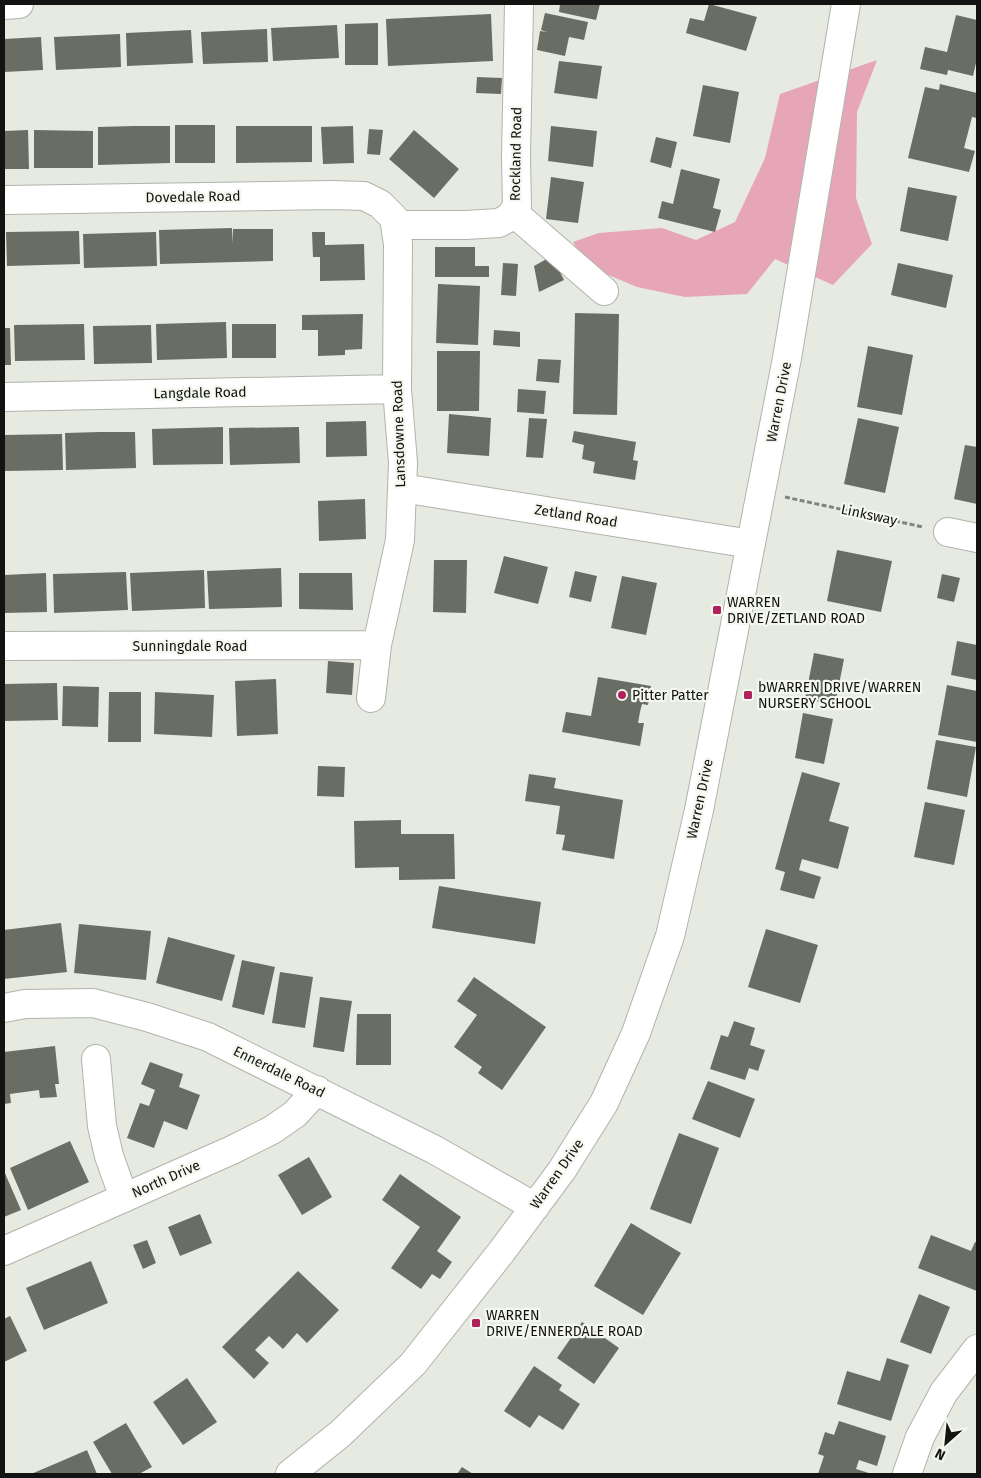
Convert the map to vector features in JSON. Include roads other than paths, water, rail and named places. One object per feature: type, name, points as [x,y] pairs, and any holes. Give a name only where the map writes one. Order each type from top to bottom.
[{"type":"street","points":[[4,5],[19,4]]},
{"type":"street","name":"Rockland Road","points":[[388,215],[466,225],[499,223],[510,217],[517,206],[519,4]]},
{"type":"street","name":"Warren Drive","points":[[290,1474],[340,1434],[413,1364],[502,1251],[562,1170],[604,1103],[636,1033],[670,936],[699,810],[787,358],[846,4]]},
{"type":"street","name":"Dovedale Road","points":[[4,200],[332,194],[364,196],[388,215]]},
{"type":"street","points":[[513,212],[604,291]]},
{"type":"street","name":"Lansdowne Road","points":[[371,698],[377,645],[400,540],[403,463],[397,389],[398,244],[388,215]]},
{"type":"street","name":"Langdale Road","points":[[4,397],[397,389]]},
{"type":"street","name":"Zetland Road","points":[[402,488],[751,544]]},
{"type":"street","points":[[948,532],[977,538]]},
{"type":"street","name":"Sunningdale Road","points":[[4,646],[377,645]]},
{"type":"street","name":"Ennerdale Road","points":[[4,1008],[25,1004],[93,1003],[147,1017],[208,1037],[435,1150],[535,1207]]},
{"type":"street","points":[[96,1058],[102,1126],[124,1198]]},
{"type":"street","name":"North Drive","points":[[4,1252],[232,1150],[272,1130],[295,1114],[317,1090]]},
{"type":"street","points":[[907,1474],[920,1437],[944,1392],[977,1349]]},
{"type":"place","name":"WARREN DRIVE/ZETLAND ROAD","points":[[717,610]]},
{"type":"place","name":"Pitter Patter","points":[[622,695]]},
{"type":"place","name":"bWARREN DRIVE/WARREN NURSERY SCHOOL","points":[[748,695]]},
{"type":"place","name":"WARREN DRIVE/ENNERDALE ROAD","points":[[476,1323]]}]
